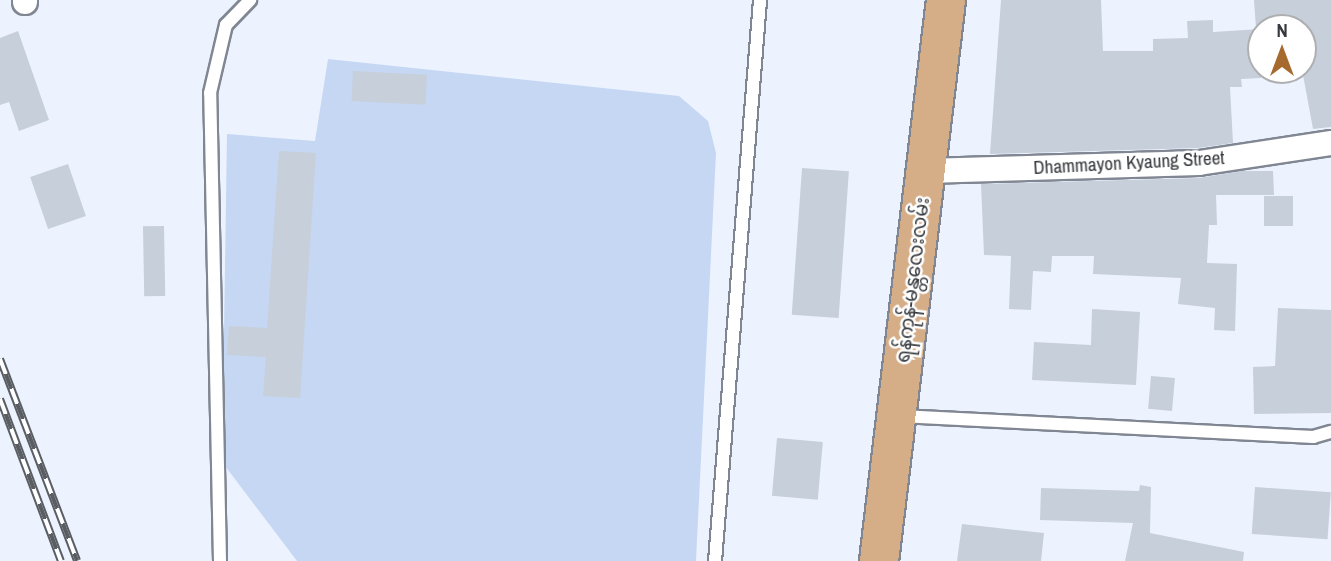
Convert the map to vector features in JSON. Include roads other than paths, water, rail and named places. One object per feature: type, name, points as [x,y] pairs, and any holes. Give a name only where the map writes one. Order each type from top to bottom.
[{"type":"main road","name":"ရန်ကုန်-မန္တလေးလမ်း","points":[[879,561],[946,0]]},
{"type":"street","name":"Dhammayon Kyaung Street","points":[[926,171],[1199,163],[1331,143]]},
{"type":"lane","points":[[220,561],[210,93],[226,24],[250,0]]},
{"type":"lane","points":[[715,561],[760,0]]},
{"type":"lane","points":[[897,415],[1313,437],[1331,432]]},
{"type":"railway","points":[[0,359],[77,561]]},
{"type":"railway","points":[[0,399],[61,561]]}]
